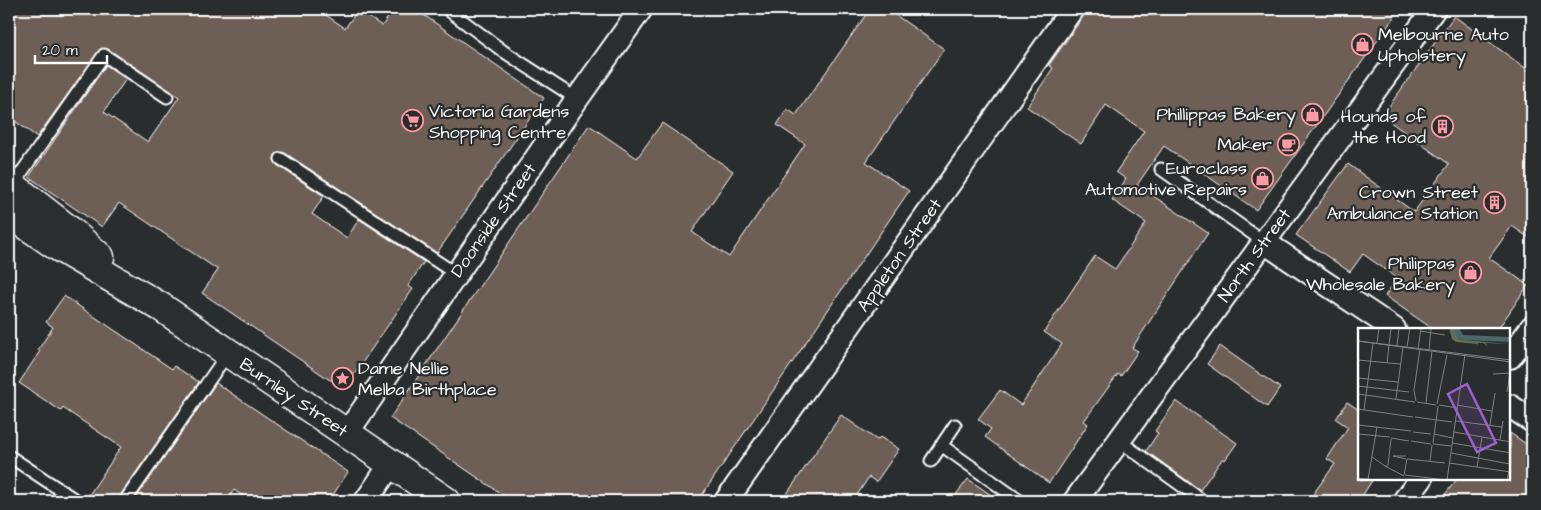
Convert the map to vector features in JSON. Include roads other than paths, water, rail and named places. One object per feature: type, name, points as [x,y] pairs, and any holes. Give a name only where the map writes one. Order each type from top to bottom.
[{"type":"main road","name":"Burnley Street","points":[[10,185],[73,233],[142,294]]},
{"type":"main road","name":"Burnley Street","points":[[9,213],[55,245],[142,294],[446,501]]},
{"type":"street","name":"Doonside Street","points":[[347,433],[641,9]]},
{"type":"street","name":"Appleton Street","points":[[726,501],[1072,9]]},
{"type":"street","name":"North Street","points":[[1075,501],[1434,9]]},
{"type":"street","points":[[1264,242],[1393,328]]},
{"type":"street","points":[[1511,356],[1532,327]]},
{"type":"street","points":[[1511,407],[1532,421]]},
{"type":"street","points":[[366,501],[391,464]]},
{"type":"street","points":[[1404,501],[1420,480]]},
{"type":"lane","points":[[447,9],[503,51],[577,99]]},
{"type":"lane","points":[[10,185],[104,55],[167,97]]},
{"type":"lane","points":[[281,160],[456,274]]},
{"type":"lane","points":[[1160,170],[1264,242]]},
{"type":"lane","points":[[125,501],[228,353]]},
{"type":"lane","points":[[931,461],[955,425]]},
{"type":"lane","points":[[1118,440],[1204,501]]},
{"type":"lane","points":[[941,445],[1020,501]]},
{"type":"lane","points":[[9,456],[77,501]]},
{"type":"place","name":"Melbourne Auto Upholstery","points":[[1362,44]]},
{"type":"place","name":"Phillippas Bakery","points":[[1312,114]]},
{"type":"place","name":"Victoria Gardens Shopping Centre","points":[[413,121]]},
{"type":"place","name":"Hounds of the Hood","points":[[1442,126]]},
{"type":"place","name":"Maker","points":[[1288,144]]},
{"type":"place","name":"Euroclass Automotive Repairs","points":[[1263,178]]},
{"type":"place","name":"Crown Street Ambulance Station","points":[[1494,202]]},
{"type":"place","name":"Philippas Wholesale Bakery","points":[[1471,273]]},
{"type":"place","name":"Dame Nellie Melba Birthplace","points":[[342,378]]}]
